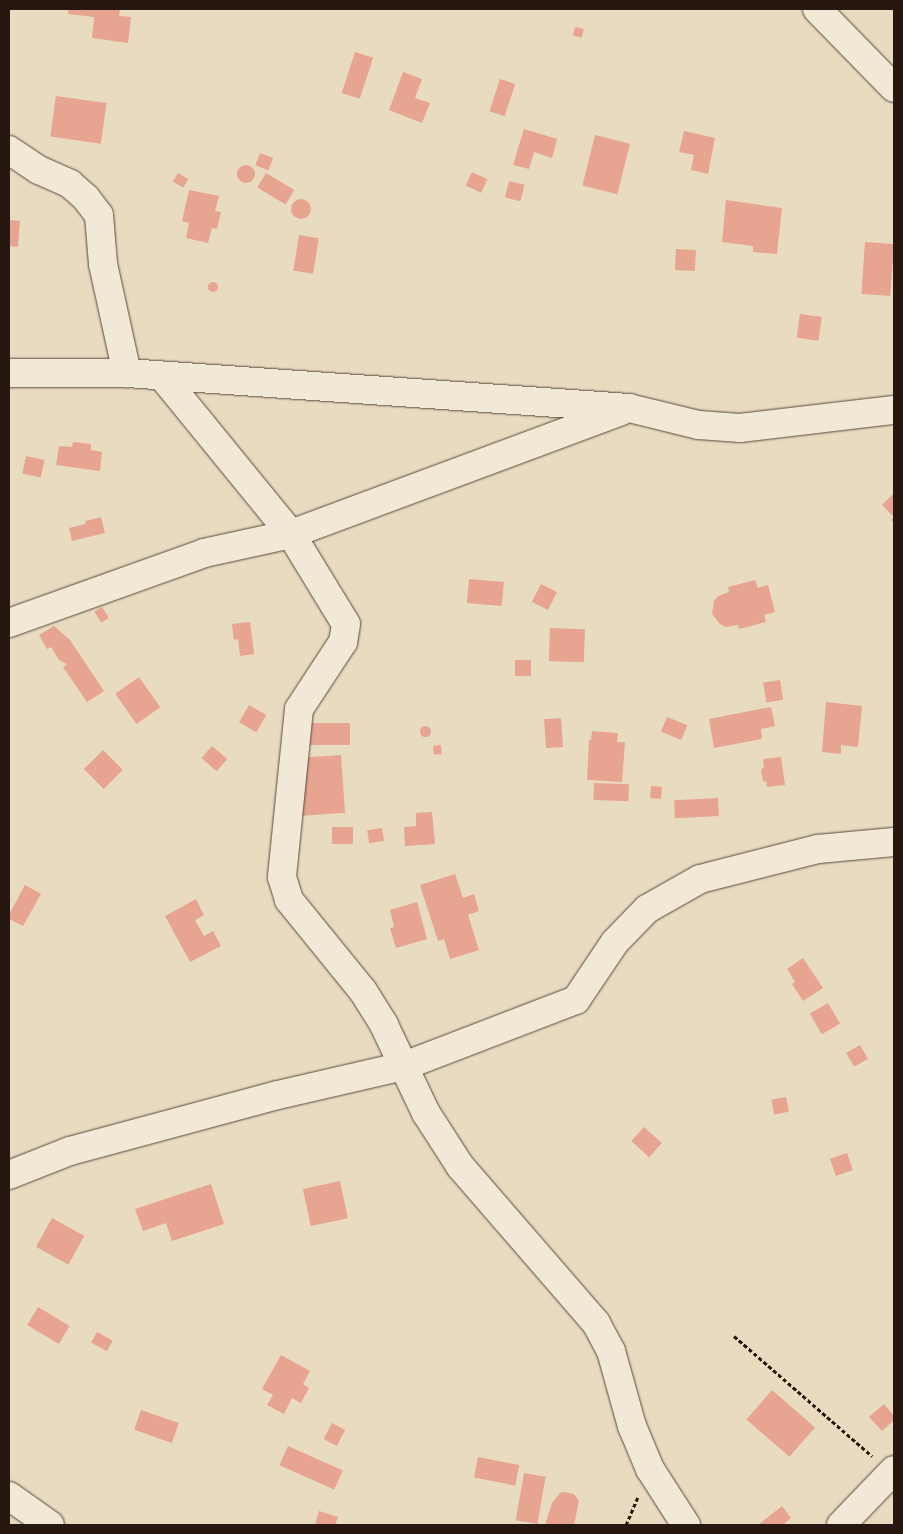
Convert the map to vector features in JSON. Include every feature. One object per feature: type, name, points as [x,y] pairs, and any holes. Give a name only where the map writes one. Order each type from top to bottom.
[{"type":"street","points":[[817,9],[894,88]]},
{"type":"street","points":[[9,150],[39,170],[70,184],[86,198],[99,216],[103,264],[126,373]]},
{"type":"street","points":[[9,173],[39,170]]},
{"type":"street","points":[[9,373],[126,373],[629,408],[699,425],[740,428],[894,410]]},
{"type":"street","points":[[162,376],[291,534],[346,624],[346,634],[299,710],[282,877],[289,900],[363,991],[384,1025],[426,1113],[460,1166],[596,1323],[611,1352],[632,1426],[650,1469],[686,1525]]},
{"type":"street","points":[[9,623],[204,553],[291,534],[629,408]]},
{"type":"street","points":[[9,1175],[70,1151],[278,1095],[404,1066],[576,1000],[588,986],[596,969],[615,942],[647,909],[700,879],[818,849],[894,842]]},
{"type":"street","points":[[841,1525],[893,1471]]},
{"type":"street","points":[[9,1496],[50,1525]]},
{"type":"path","points":[[734,1336],[893,1471]]},
{"type":"building","points":[[69,9],[120,9],[119,16],[131,17],[128,43],[92,38],[94,17],[68,14]]},
{"type":"building","points":[[575,27],[584,29],[582,38],[573,36]]},
{"type":"building","points":[[355,52],[373,58],[360,99],[342,93]]},
{"type":"building","points":[[403,72],[422,79],[415,98],[430,103],[422,123],[389,110]]},
{"type":"building","points":[[500,79],[515,84],[505,116],[489,111]]},
{"type":"building","points":[[56,96],[107,103],[101,144],[50,137]]},
{"type":"building","points":[[524,129],[557,139],[552,158],[534,152],[529,169],[513,165]]},
{"type":"building","points":[[684,131],[715,138],[708,174],[691,170],[694,155],[679,152]]},
{"type":"building","points":[[595,135],[630,144],[617,194],[582,185]]},
{"type":"building","points":[[260,153],[273,158],[268,170],[255,165]]},
{"type":"building","points":[[246,165],[252,168],[255,174],[252,180],[246,183],[240,180],[237,174],[240,168]]},
{"type":"building","points":[[472,172],[487,179],[481,193],[466,186]]},
{"type":"building","points":[[178,173],[188,179],[183,188],[173,182]]},
{"type":"building","points":[[266,173],[294,190],[286,205],[257,188]]},
{"type":"building","points":[[509,181],[525,185],[520,201],[505,197]]},
{"type":"building","points":[[189,190],[219,196],[215,211],[221,212],[217,229],[212,228],[208,243],[186,238],[189,223],[182,221]]},
{"type":"building","points":[[301,199],[308,202],[311,209],[308,216],[301,219],[294,216],[291,209],[294,202]]},
{"type":"building","points":[[726,200],[782,208],[777,254],[753,252],[753,246],[722,242]]},
{"type":"building","points":[[9,220],[20,221],[18,247],[9,246]]},
{"type":"building","points":[[299,235],[319,238],[313,274],[293,271]]},
{"type":"building","points":[[865,242],[894,244],[890,296],[861,294]]},
{"type":"building","points":[[676,249],[696,250],[695,271],[675,270]]},
{"type":"building","points":[[211,282],[215,282],[218,287],[217,291],[211,292],[208,289],[208,285]]},
{"type":"building","points":[[800,314],[822,317],[818,341],[797,338]]},
{"type":"building","points":[[73,442],[91,444],[91,450],[102,452],[100,471],[56,465],[59,446],[72,447]]},
{"type":"building","points":[[26,456],[45,460],[41,478],[22,474]]},
{"type":"building","points":[[894,495],[894,517],[882,505]]},
{"type":"building","points":[[101,517],[105,533],[72,541],[69,528],[86,524],[85,521]]},
{"type":"building","points":[[469,579],[504,582],[502,606],[467,603]]},
{"type":"building","points":[[755,580],[758,588],[768,585],[775,612],[764,615],[766,622],[739,629],[738,625],[726,627],[720,624],[712,614],[714,601],[718,596],[729,592],[728,587]]},
{"type":"building","points":[[541,584],[557,592],[548,610],[532,602]]},
{"type":"building","points":[[102,607],[109,618],[101,623],[94,612]]},
{"type":"building","points":[[250,622],[254,654],[240,656],[238,639],[234,640],[232,624]]},
{"type":"building","points":[[54,626],[70,640],[104,691],[87,702],[63,667],[67,664],[59,660],[51,647],[47,649],[39,635]]},
{"type":"building","points":[[550,628],[585,629],[584,662],[549,661]]},
{"type":"building","points":[[515,660],[531,660],[531,676],[515,676]]},
{"type":"building","points":[[139,677],[160,707],[136,724],[115,694]]},
{"type":"building","points":[[780,680],[783,700],[766,702],[763,683]]},
{"type":"building","points":[[826,702],[862,706],[858,747],[841,745],[841,754],[822,752]]},
{"type":"building","points":[[249,705],[266,715],[256,732],[239,722]]},
{"type":"building","points":[[771,707],[775,726],[761,729],[762,739],[714,748],[709,719]]},
{"type":"building","points":[[667,717],[687,725],[681,740],[661,732]]},
{"type":"building","points":[[561,718],[563,747],[546,748],[544,719]]},
{"type":"building","points":[[303,723],[350,723],[350,745],[303,745]]},
{"type":"building","points":[[425,725],[431,731],[425,737],[419,731]]},
{"type":"building","points":[[592,731],[618,733],[617,742],[625,742],[622,782],[587,780],[589,740],[591,740]]},
{"type":"building","points":[[441,745],[442,754],[434,755],[433,746]]},
{"type":"building","points":[[212,746],[227,759],[217,771],[202,758]]},
{"type":"building","points":[[103,750],[123,770],[104,789],[84,769]]},
{"type":"building","points":[[341,755],[345,813],[302,816],[298,758]]},
{"type":"building","points":[[781,757],[785,785],[767,787],[766,781],[763,782],[761,769],[764,768],[763,759]]},
{"type":"building","points":[[594,783],[629,784],[628,801],[593,800]]},
{"type":"building","points":[[651,786],[662,787],[661,799],[650,798]]},
{"type":"building","points":[[718,798],[719,816],[675,818],[674,800]]},
{"type":"building","points":[[432,812],[435,844],[405,846],[404,827],[416,826],[416,813]]},
{"type":"building","points":[[332,827],[353,827],[353,844],[332,844]]},
{"type":"building","points":[[382,828],[384,841],[369,843],[367,830]]},
{"type":"building","points":[[455,874],[463,898],[474,894],[479,911],[468,915],[479,950],[450,959],[444,939],[438,941],[420,885]]},
{"type":"building","points":[[25,885],[41,894],[23,926],[9,919],[9,915]]},
{"type":"building","points":[[196,899],[204,915],[195,920],[204,936],[213,931],[221,946],[190,962],[165,916]]},
{"type":"building","points":[[417,902],[427,939],[396,948],[390,928],[394,927],[390,910]]},
{"type":"building","points":[[803,958],[823,988],[803,1001],[792,984],[795,982],[787,969]]},
{"type":"building","points":[[828,1003],[840,1024],[822,1034],[810,1014]]},
{"type":"building","points":[[860,1045],[868,1059],[854,1067],[846,1053]]},
{"type":"building","points":[[786,1097],[789,1112],[774,1115],[771,1100]]},
{"type":"building","points":[[644,1127],[662,1143],[649,1157],[631,1141]]},
{"type":"building","points":[[847,1153],[853,1170],[836,1176],[830,1159]]},
{"type":"building","points":[[340,1181],[348,1218],[311,1226],[303,1189]]},
{"type":"building","points":[[211,1184],[224,1224],[172,1241],[166,1223],[143,1231],[135,1209]]},
{"type":"building","points":[[52,1218],[84,1236],[68,1265],[36,1247]]},
{"type":"building","points":[[38,1307],[70,1326],[59,1344],[27,1325]]},
{"type":"building","points":[[97,1332],[113,1341],[107,1351],[91,1342]]},
{"type":"building","points":[[281,1355],[310,1371],[303,1384],[309,1388],[301,1403],[292,1398],[284,1414],[267,1405],[273,1395],[262,1389]]},
{"type":"building","points":[[772,1390],[815,1427],[789,1457],[746,1419]]},
{"type":"building","points":[[884,1404],[894,1416],[894,1420],[882,1431],[869,1417]]},
{"type":"building","points":[[141,1410],[179,1423],[172,1443],[134,1430]]},
{"type":"building","points":[[332,1423],[345,1430],[337,1446],[324,1439]]},
{"type":"building","points":[[288,1446],[343,1470],[334,1490],[279,1465]]},
{"type":"building","points":[[478,1457],[519,1465],[515,1486],[474,1478]]},
{"type":"building","points":[[524,1473],[546,1477],[537,1524],[516,1520]]},
{"type":"building","points":[[560,1493],[574,1494],[579,1501],[574,1525],[545,1525],[552,1503]]},
{"type":"building","points":[[782,1506],[791,1518],[783,1525],[758,1525]]},
{"type":"building","points":[[319,1511],[338,1517],[335,1525],[315,1525]]}]
